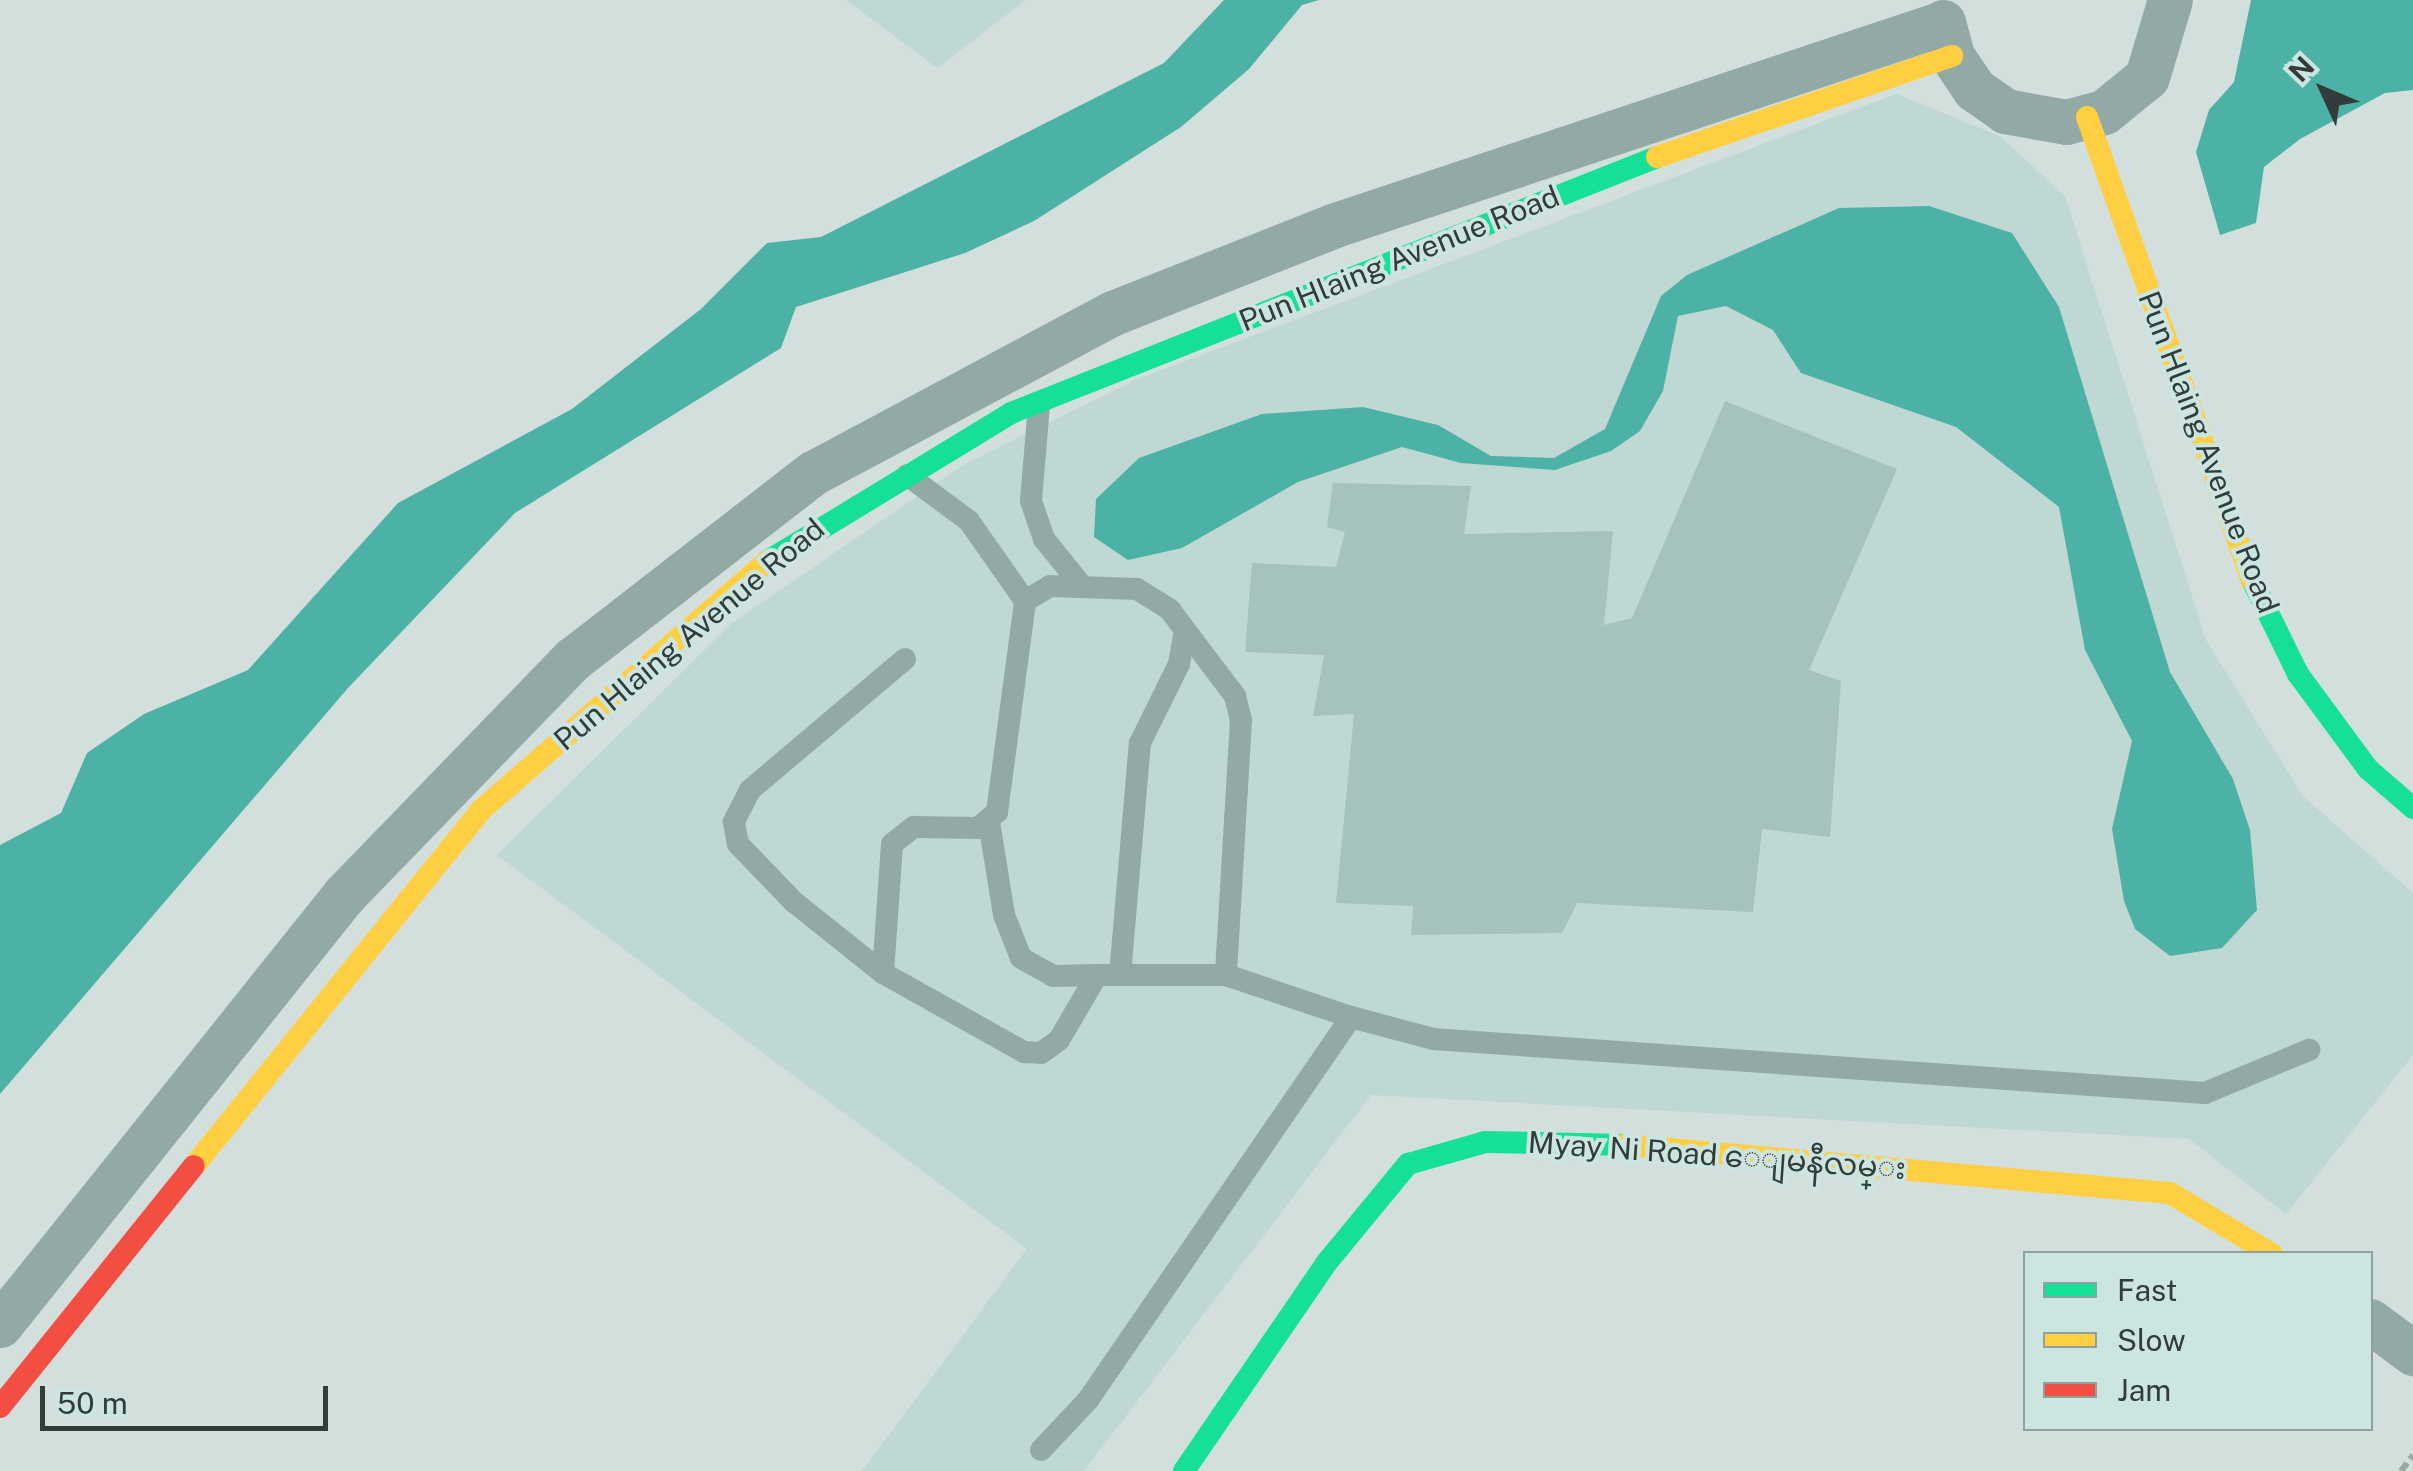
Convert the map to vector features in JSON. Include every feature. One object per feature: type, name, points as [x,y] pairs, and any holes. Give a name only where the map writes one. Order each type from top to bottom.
[{"type":"street","points":[[1946,27],[1974,88],[2005,111],[2044,122],[2087,116],[2147,77],[2170,0]]},
{"type":"street","name":"Pun Hlaing Avenue Road","points":[[0,1324],[344,895],[559,673],[814,472],[1060,340],[1335,225],[1946,27]]},
{"type":"street","name":"Pun Hlaing Avenue Road","points":[[0,1407],[480,811],[789,543],[900,472],[1040,402],[1694,142],[1946,27]]},
{"type":"street","name":"Pun Hlaing Avenue Road","points":[[2087,116],[2248,572],[2298,674],[2368,769],[2413,808]]},
{"type":"street","name":"Myay Ni Road ေျမနီလမ္း","points":[[1184,1471],[1328,1261],[1408,1164],[1485,1142],[1544,1138],[2170,1192],[2267,1251]]},
{"type":"street","points":[[2373,1323],[2413,1353]]},
{"type":"lane","points":[[1060,340],[1040,402],[1031,501],[1044,539],[1081,585]]},
{"type":"lane","points":[[847,455],[900,472],[969,520],[1026,601],[997,812],[989,822],[914,827],[892,844],[882,973]]},
{"type":"lane","points":[[1026,601],[1050,586],[1081,585],[1154,597],[1235,696],[1242,720],[1226,975]]},
{"type":"lane","points":[[905,659],[750,790],[734,822],[738,844],[794,902],[882,973],[1024,1052],[1041,1053],[1059,1040],[1108,975],[1140,743],[1179,664],[1184,635]]},
{"type":"lane","points":[[989,822],[1004,915],[1021,958],[1053,976],[1226,975],[1351,1018],[1433,1039],[2205,1092],[2309,1050]]},
{"type":"lane","points":[[1041,1450],[1088,1400],[1351,1018]]},
{"type":"path","points":[[2402,1471],[2413,1455]]},
{"type":"shaded area","points":[[846,0],[1026,0],[937,68]]},
{"type":"shaded area","points":[[1896,94],[2000,136],[2065,196],[2206,640],[2303,796],[2413,893],[2413,1055],[2286,1214],[2189,1139],[1371,1095],[1084,1471],[862,1471],[1027,1249],[497,855],[732,623],[963,465],[1135,380]]},
{"type":"water","points":[[1224,0],[1319,0],[1302,5],[1249,69],[1181,127],[1034,221],[965,253],[796,307],[781,348],[515,513],[348,688],[0,1094],[0,845],[61,813],[87,753],[144,714],[248,670],[398,503],[572,409],[701,309],[767,243],[821,237],[1164,63]]},
{"type":"water","points":[[2251,0],[2413,0],[2413,90],[2385,93],[2300,139],[2264,167],[2256,223],[2220,235],[2196,152],[2209,110],[2234,82]]},
{"type":"water","points":[[1929,206],[2012,233],[2059,307],[2170,672],[2233,779],[2250,830],[2257,910],[2222,948],[2170,956],[2135,929],[2124,901],[2112,829],[2132,741],[2085,650],[2059,507],[1956,427],[1801,373],[1773,330],[1726,306],[1678,316],[1663,391],[1640,431],[1611,451],[1555,470],[1461,463],[1402,447],[1298,482],[1182,548],[1128,560],[1094,537],[1096,499],[1139,458],[1262,414],[1363,407],[1438,425],[1491,456],[1554,458],[1605,429],[1661,296],[1687,275],[1839,208]]},
{"type":"building","points":[[1725,401],[1897,469],[1809,670],[1841,681],[1830,837],[1762,829],[1753,912],[1577,903],[1562,933],[1411,935],[1413,906],[1336,903],[1354,714],[1313,716],[1324,655],[1245,652],[1252,563],[1336,567],[1345,532],[1327,527],[1333,483],[1471,486],[1464,534],[1613,531],[1604,625],[1632,618]]},
{"type":"traffic: fast","points":[[768,561],[1011,413],[1657,157]]},
{"type":"traffic: fast","points":[[2252,580],[2298,674],[2368,769],[2413,808]]},
{"type":"traffic: fast","points":[[1184,1471],[1328,1261],[1408,1164],[1485,1142],[1624,1145]]},
{"type":"traffic: slow","points":[[1657,157],[1952,56]]},
{"type":"traffic: slow","points":[[2087,117],[2252,580]]},
{"type":"traffic: slow","points":[[194,1166],[480,811],[768,561]]},
{"type":"traffic: slow","points":[[1624,1145],[2170,1193],[2267,1251]]},
{"type":"traffic: jam","points":[[0,1407],[194,1166]]}]
